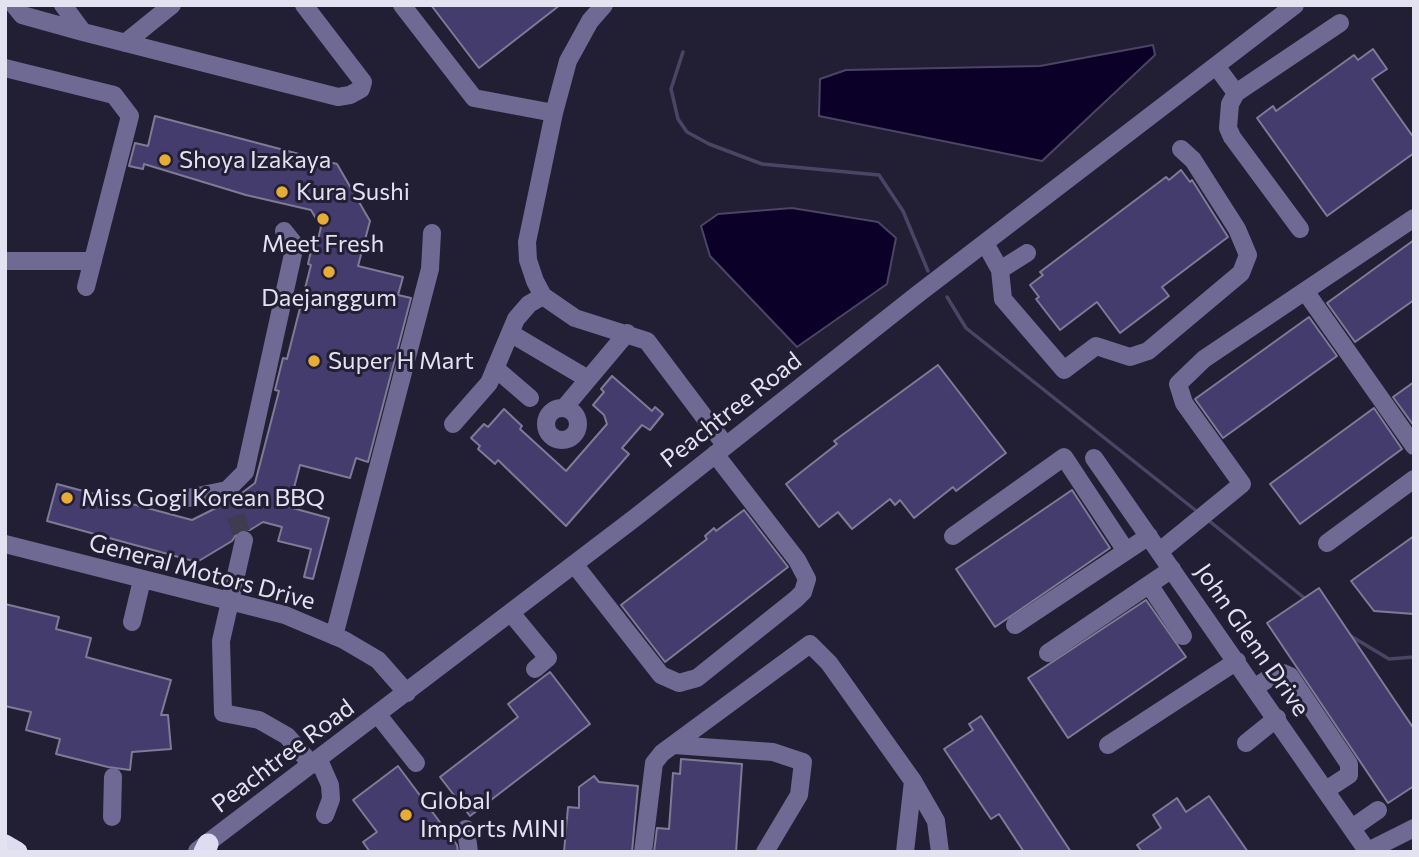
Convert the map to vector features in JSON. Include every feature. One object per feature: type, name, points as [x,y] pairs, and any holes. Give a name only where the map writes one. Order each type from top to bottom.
[{"type":"highway","points":[[5,845],[17,852]]},
{"type":"street","points":[[14,5],[22,15],[338,97],[361,89],[363,82],[304,5]]},
{"type":"street","points":[[62,5],[83,32]]},
{"type":"street","points":[[125,43],[172,5]]},
{"type":"street","points":[[402,5],[474,98],[554,113]]},
{"type":"street","points":[[574,564],[661,675],[679,682],[696,678],[803,592],[807,579],[797,559],[647,341],[575,317],[543,296],[528,260],[527,243],[554,113],[568,61],[590,21],[604,5]]},
{"type":"street","name":"Peachtree Road","points":[[203,849],[1295,5]]},
{"type":"street","points":[[1300,229],[1228,128],[1230,104],[1236,93],[1339,23]]},
{"type":"street","points":[[1216,66],[1236,93]]},
{"type":"street","points":[[5,68],[114,95],[131,116],[86,287]]},
{"type":"street","points":[[985,243],[1000,270],[1003,299],[1064,370],[1096,346],[1130,357],[1148,351],[1241,273],[1248,255],[1237,229],[1192,160],[1181,149]]},
{"type":"street","points":[[1015,625],[1126,551],[1154,543],[1242,484],[1184,403],[1178,384],[1203,359],[1414,218]]},
{"type":"street","points":[[188,498],[227,490],[244,471],[295,245],[284,230]]},
{"type":"street","points":[[334,636],[430,269],[432,233]]},
{"type":"street","points":[[1000,270],[1027,253]]},
{"type":"street","points":[[5,261],[93,261]]},
{"type":"street","points":[[1305,291],[1355,367],[1414,446]]},
{"type":"street","points":[[453,424],[489,383],[516,319],[529,304],[543,296]]},
{"type":"street","points":[[510,333],[588,379]]},
{"type":"street","points":[[564,408],[627,333]]},
{"type":"street","points":[[495,368],[530,398]]},
{"type":"street","points":[[953,536],[1065,457],[1126,551]]},
{"type":"street","name":"John Glenn Drive","points":[[1094,458],[1256,687],[1367,851]]},
{"type":"street","points":[[1326,543],[1414,479]]},
{"type":"street","points":[[244,540],[221,641],[223,713],[259,720],[287,736],[316,763],[331,799],[325,815]]},
{"type":"street","name":"General Motors Drive","points":[[16,541],[142,580],[285,615],[334,636],[377,660],[407,693]]},
{"type":"street","points":[[1048,653],[1172,569]]},
{"type":"street","points":[[132,622],[142,580]]},
{"type":"street","points":[[1147,586],[1152,589],[1183,636]]},
{"type":"street","points":[[511,613],[548,658],[535,669]]},
{"type":"street","points":[[643,852],[654,763],[674,745],[810,644],[829,663],[913,781],[936,821],[941,851]]},
{"type":"street","points":[[1108,745],[1237,661]]},
{"type":"street","points":[[1256,687],[1272,676],[1283,673],[1290,676],[1349,764],[1349,775],[1326,790]]},
{"type":"street","points":[[378,715],[416,763]]},
{"type":"street","points":[[1245,743],[1277,718]]},
{"type":"street","points":[[674,745],[774,752],[803,762],[799,795],[765,852]]},
{"type":"street","points":[[112,817],[113,777]]},
{"type":"street","points":[[905,852],[913,781]]},
{"type":"street","points":[[1352,828],[1378,810]]},
{"type":"street","points":[[1367,851],[1414,828]]},
{"type":"street","points":[[466,829],[469,852]]},
{"type":"shaded area","points":[[1153,45],[1155,55],[1042,161],[819,116],[820,79],[846,70],[1040,66]]},
{"type":"shaded area","points":[[792,208],[878,222],[896,238],[887,284],[797,347],[710,256],[701,226],[718,214]]},
{"type":"building","points":[[431,5],[560,5],[479,68]]},
{"type":"building","points":[[1373,49],[1387,69],[1372,79],[1414,138],[1414,153],[1327,216],[1257,118],[1273,106],[1276,111],[1354,55],[1358,60]]},
{"type":"building","points":[[155,116],[337,164],[370,221],[358,266],[403,277],[398,295],[411,298],[368,462],[356,458],[350,478],[300,465],[289,507],[329,518],[313,579],[304,577],[311,549],[278,541],[282,527],[263,522],[250,530],[240,529],[232,541],[197,562],[47,521],[57,484],[192,520],[234,499],[255,483],[279,391],[275,390],[283,358],[287,359],[311,265],[308,264],[311,251],[315,252],[321,227],[311,210],[246,195],[144,164],[143,169],[129,166],[135,143],[148,146]]},
{"type":"building","points":[[1181,170],[1190,182],[1192,180],[1228,237],[1162,287],[1169,296],[1120,333],[1097,302],[1060,330],[1036,299],[1039,297],[1030,285],[1043,275],[1040,272],[1166,177],[1169,180]]},
{"type":"building","points":[[1414,240],[1414,300],[1355,342],[1327,303]]},
{"type":"building","points":[[1309,317],[1337,356],[1223,438],[1195,399]]},
{"type":"building","points":[[938,365],[1006,453],[956,491],[953,487],[914,518],[900,500],[895,505],[890,499],[852,529],[838,512],[819,527],[786,484],[837,444],[834,441]]},
{"type":"building","points":[[612,376],[652,411],[655,407],[663,414],[650,430],[642,425],[622,448],[629,454],[566,526],[498,460],[495,464],[478,449],[480,446],[471,438],[484,424],[488,427],[504,409],[522,426],[520,429],[566,471],[607,424],[604,415],[593,405]]},
{"type":"building","points":[[1414,382],[1414,426],[1393,397]]},
{"type":"building","points":[[1374,408],[1402,449],[1300,524],[1270,484]]},
{"type":"building","points":[[1072,490],[1110,548],[995,627],[956,569]]},
{"type":"building","points":[[744,510],[788,567],[665,662],[621,605],[707,539],[705,536],[714,528],[716,531]]},
{"type":"building","points":[[1414,536],[1414,614],[1374,611],[1351,581]]},
{"type":"building","points":[[1319,588],[1414,729],[1414,786],[1388,803],[1267,623]]},
{"type":"building","points":[[1146,600],[1186,657],[1068,738],[1028,678]]},
{"type":"building","points":[[5,604],[59,617],[56,629],[91,638],[86,657],[171,680],[161,715],[168,715],[171,749],[132,752],[130,770],[56,754],[60,739],[26,730],[31,712],[5,706]]},
{"type":"building","points":[[550,672],[590,724],[470,816],[440,777],[518,717],[508,704]]},
{"type":"building","points":[[981,716],[1071,852],[1024,852],[999,814],[991,819],[944,749],[973,730],[969,724]]},
{"type":"building","points":[[681,759],[742,764],[736,852],[654,852],[657,828],[669,829],[673,773],[680,774]]},
{"type":"building","points":[[398,766],[457,845],[458,852],[370,852],[363,842],[377,832],[353,800]]},
{"type":"building","points":[[594,776],[599,782],[638,786],[632,852],[564,852],[568,807],[579,808],[579,787]]},
{"type":"building","points":[[1209,796],[1248,852],[1142,852],[1137,845],[1161,828],[1153,815],[1177,798],[1186,812]]},
{"type":"waterway","points":[[683,52],[671,89],[678,119],[687,132],[709,144],[762,164],[879,175],[903,211],[928,271]]},
{"type":"waterway","points":[[947,297],[966,328],[1199,513]]},
{"type":"waterway","points":[[1208,520],[1308,601]]},
{"type":"waterway","points":[[1349,635],[1389,659],[1414,657]]},
{"type":"tunnel","points":[[227,490],[244,540]]},
{"type":"place","name":"Shoya Izakaya","points":[[165,160]]},
{"type":"place","name":"Kura Sushi","points":[[282,192]]},
{"type":"place","name":"Meet Fresh","points":[[323,219]]},
{"type":"place","name":"Daejanggum","points":[[329,272]]},
{"type":"place","name":"Super H Mart","points":[[314,361]]},
{"type":"place","name":"Miss Gogi Korean BBQ","points":[[67,498]]},
{"type":"place","name":"Global Imports MINI","points":[[406,815]]}]
